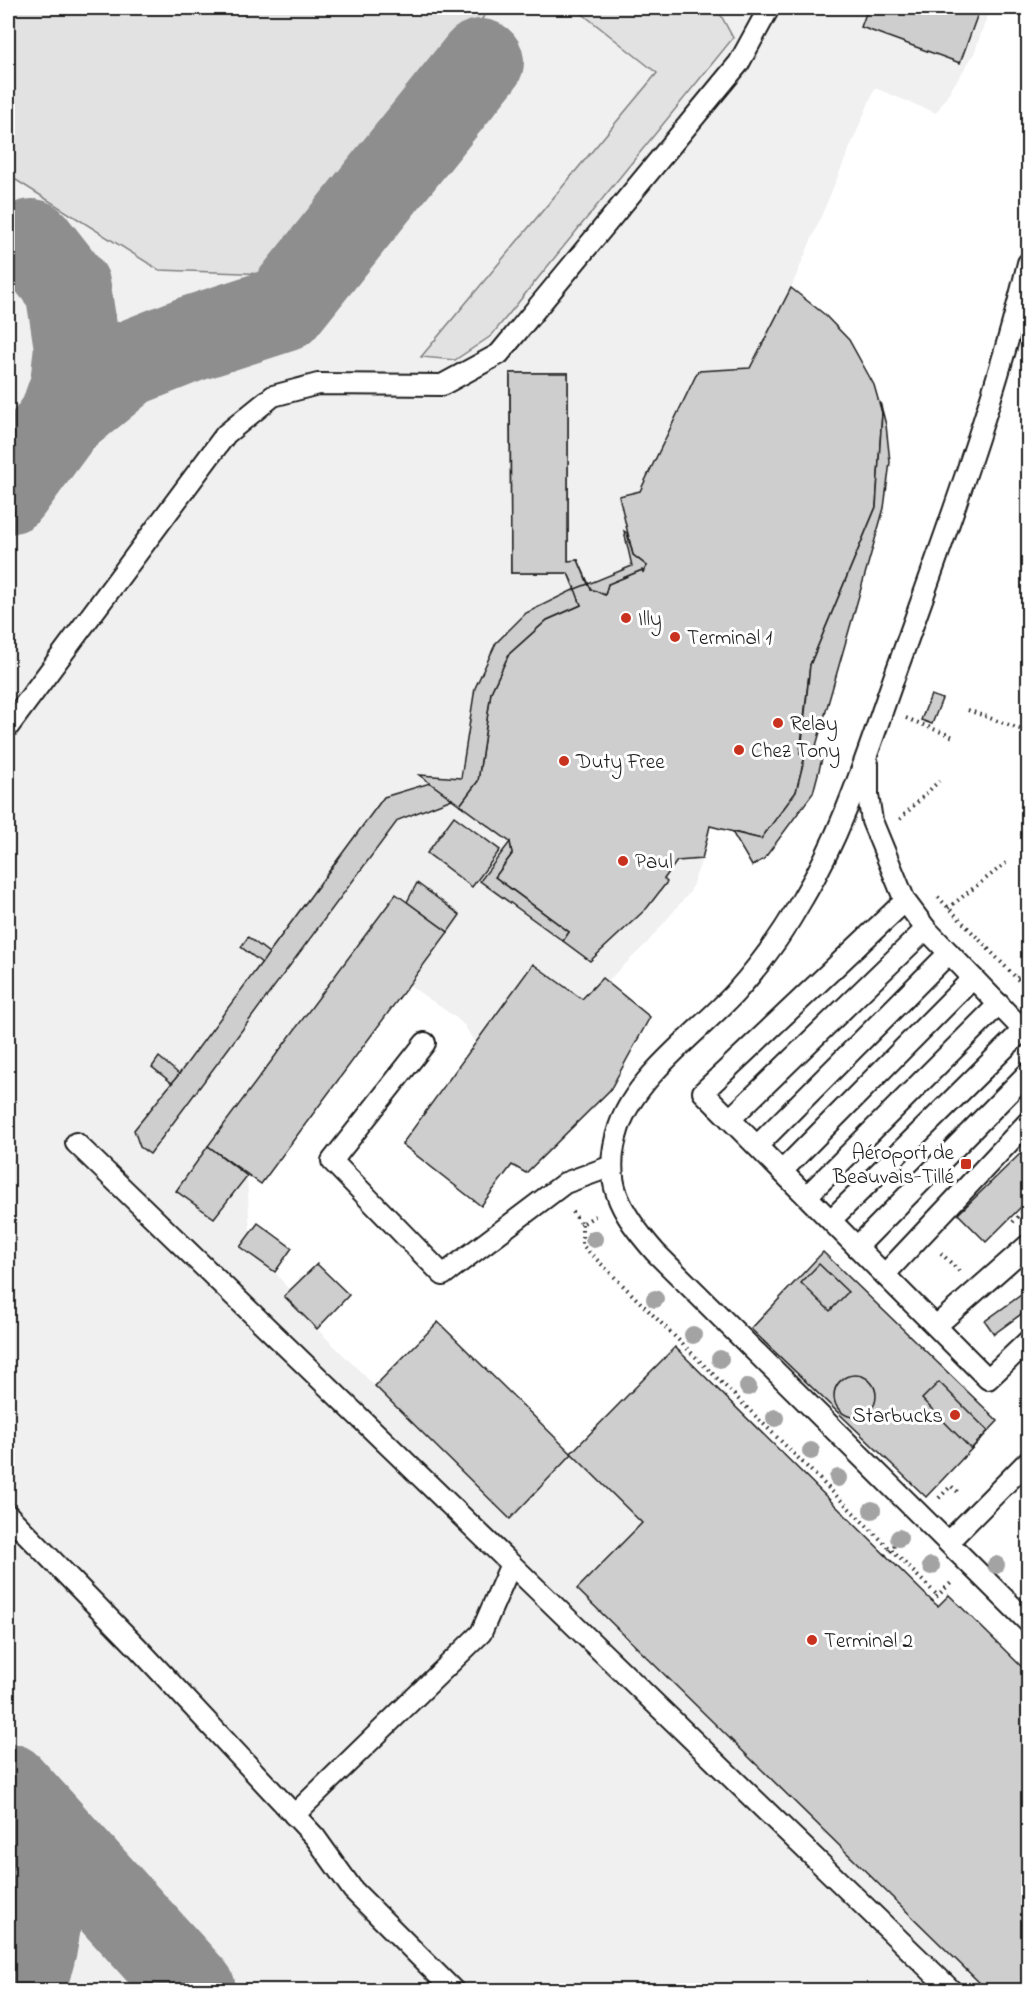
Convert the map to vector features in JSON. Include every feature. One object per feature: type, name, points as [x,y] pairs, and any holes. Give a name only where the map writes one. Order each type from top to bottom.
[{"type":"lane","points":[[8,727],[226,434],[273,396],[318,384],[442,385],[499,354],[739,63],[768,8]]},
{"type":"lane","points":[[1029,263],[978,442],[835,835],[791,919],[772,948],[734,993],[634,1095],[618,1128],[612,1166],[618,1202],[650,1246],[1029,1622]]},
{"type":"lane","points":[[831,1220],[1026,1032],[926,929],[905,901],[871,812],[867,766],[872,738]]},
{"type":"lane","points":[[905,901],[703,1092],[988,1378],[1029,1341]]},
{"type":"lane","points":[[730,1119],[926,929]]},
{"type":"lane","points":[[757,1146],[949,953]]},
{"type":"lane","points":[[782,1170],[973,978]]},
{"type":"lane","points":[[807,1196],[999,1004]]},
{"type":"lane","points":[[425,1042],[332,1161],[442,1275],[565,1183],[612,1166]]},
{"type":"lane","points":[[857,1246],[1029,1073]]},
{"type":"lane","points":[[885,1274],[1029,1122]]},
{"type":"lane","points":[[76,1143],[951,1990]]},
{"type":"lane","points":[[936,1326],[1029,1245]]},
{"type":"lane","points":[[948,1542],[1029,1461]]},
{"type":"lane","points":[[8,1515],[74,1580],[315,1837],[353,1890],[453,1990]]},
{"type":"lane","points":[[294,1815],[482,1633],[511,1564]]},
{"type":"path","points":[[883,708],[956,738]]},
{"type":"path","points":[[968,710],[1029,732]]},
{"type":"path","points":[[902,728],[905,717]]},
{"type":"path","points":[[893,816],[895,824],[939,781]]},
{"type":"path","points":[[948,908],[1006,863]]},
{"type":"path","points":[[936,896],[1029,990]]},
{"type":"path","points":[[1017,978],[1029,968]]},
{"type":"path","points":[[1012,1223],[1029,1206]]},
{"type":"path","points":[[572,1212],[582,1224],[582,1245],[938,1596]]},
{"type":"path","points":[[582,1224],[595,1216]]},
{"type":"path","points":[[937,1249],[961,1273],[969,1265]]},
{"type":"path","points":[[933,1504],[951,1485],[966,1500]]},
{"type":"path","points":[[885,1555],[912,1527]]},
{"type":"path","points":[[932,1601],[959,1575]]},
{"type":"shaded area","points":[[8,8],[990,8],[974,54],[936,113],[875,88],[791,288],[824,314],[849,340],[874,385],[884,413],[890,462],[884,508],[814,753],[823,755],[813,793],[752,866],[732,832],[710,826],[702,859],[690,892],[647,943],[589,999],[495,1049],[475,1043],[464,1025],[455,1017],[409,985],[261,1184],[247,1176],[250,1233],[258,1223],[292,1248],[275,1272],[289,1290],[317,1264],[349,1295],[317,1329],[375,1386],[438,1322],[571,1453],[675,1347],[932,1601],[938,1606],[949,1595],[1028,1673],[1028,1990],[8,1990]]},
{"type":"shaded area","points":[[8,8],[491,8],[270,274],[159,270],[8,175]]},
{"type":"shaded area","points":[[575,8],[717,8],[733,38],[491,336],[455,360],[421,357],[657,73]]},
{"type":"building","points":[[868,8],[980,8],[960,63],[861,27]]},
{"type":"building","name":"Terminal 1","points":[[791,288],[824,314],[849,340],[874,385],[882,413],[876,507],[810,665],[800,753],[805,756],[796,792],[761,839],[710,826],[702,859],[677,861],[664,879],[667,882],[647,908],[590,961],[563,941],[569,932],[495,877],[512,854],[510,842],[460,805],[478,781],[491,692],[509,654],[547,620],[581,605],[568,573],[511,573],[510,373],[568,373],[568,561],[578,560],[591,589],[605,595],[608,584],[642,570],[643,572],[647,566],[633,555],[619,496],[640,491],[698,371],[750,368]]},
{"type":"building","points":[[510,373],[568,373],[568,561],[578,560],[588,584],[575,589],[568,573],[511,573]]},
{"type":"building","points":[[880,402],[886,425],[890,462],[884,508],[814,753],[801,751],[810,665],[876,507],[882,413]]},
{"type":"building","points":[[624,531],[627,533],[633,555],[647,566],[643,572],[642,570],[608,584],[605,595],[591,589],[588,584],[632,566]]},
{"type":"building","points":[[575,589],[581,605],[547,620],[509,654],[491,692],[478,781],[460,805],[419,775],[461,778],[475,688],[496,643],[526,613]]},
{"type":"building","points":[[931,695],[942,699],[932,724],[921,720]]},
{"type":"building","points":[[801,751],[823,755],[813,793],[764,859],[752,866],[732,832],[761,839],[796,792],[805,756]]},
{"type":"building","points":[[430,783],[452,799],[398,820],[150,1154],[140,1147],[134,1130],[179,1074],[384,797]]},
{"type":"building","points":[[454,816],[500,850],[472,887],[427,853]]},
{"type":"building","points":[[510,842],[512,854],[495,877],[569,932],[563,941],[480,881]]},
{"type":"building","points":[[417,883],[460,915],[448,932],[407,902]]},
{"type":"building","points":[[396,894],[448,932],[261,1184],[208,1146]]},
{"type":"building","points":[[248,937],[269,953],[262,963],[241,947]]},
{"type":"building","points":[[533,964],[582,999],[602,978],[650,1017],[610,1090],[526,1173],[512,1165],[481,1206],[402,1144]]},
{"type":"building","points":[[159,1057],[179,1074],[172,1083],[152,1067]]},
{"type":"building","points":[[208,1146],[247,1176],[214,1218],[176,1191]]},
{"type":"building","points":[[1021,1153],[1028,1161],[1028,1200],[986,1242],[958,1214]]},
{"type":"building","points":[[258,1223],[292,1248],[275,1272],[240,1247]]},
{"type":"building","points":[[823,1252],[998,1421],[926,1497],[751,1329]]},
{"type":"building","points":[[317,1264],[349,1295],[317,1329],[284,1296]]},
{"type":"building","points":[[819,1264],[848,1292],[830,1311],[801,1283]]},
{"type":"building","points":[[1028,1290],[1028,1309],[994,1334],[985,1321]]},
{"type":"building","points":[[438,1322],[572,1454],[510,1519],[375,1386]]},
{"type":"building","name":"Terminal 2","points":[[675,1347],[932,1601],[938,1606],[949,1595],[1028,1673],[1028,1990],[987,1990],[577,1589],[642,1523],[571,1453]]},
{"type":"building","points":[[855,1375],[863,1376],[870,1381],[875,1388],[875,1404],[870,1411],[863,1416],[855,1417],[847,1416],[840,1411],[835,1404],[834,1396],[835,1388],[840,1381],[847,1376]]},
{"type":"building","name":"Starbucks","points":[[939,1382],[988,1431],[971,1449],[922,1399]]},
{"type":"taxiway","points":[[61,419],[128,364],[191,339],[283,309],[481,62]]},
{"type":"taxiway","points":[[8,491],[61,419],[73,385],[77,347],[68,288],[32,242]]},
{"type":"taxiway","points":[[8,1786],[193,1990]]},
{"type":"taxiway","points":[[12,1798],[24,1820],[32,1844],[39,1893],[35,1943],[20,1990]]},
{"type":"place","name":"Illy","points":[[626,618]]},
{"type":"place","name":"Terminal 1","points":[[675,637]]},
{"type":"place","name":"Relay","points":[[778,723]]},
{"type":"place","name":"Chez Tony","points":[[739,750]]},
{"type":"place","name":"Duty Free","points":[[564,761]]},
{"type":"place","name":"Paul","points":[[623,861]]},
{"type":"place","name":"Aéroport de Beauvais-Tillé","points":[[966,1164]]},
{"type":"place","name":"Starbucks","points":[[955,1415]]},
{"type":"place","name":"Terminal 2","points":[[812,1640]]}]
